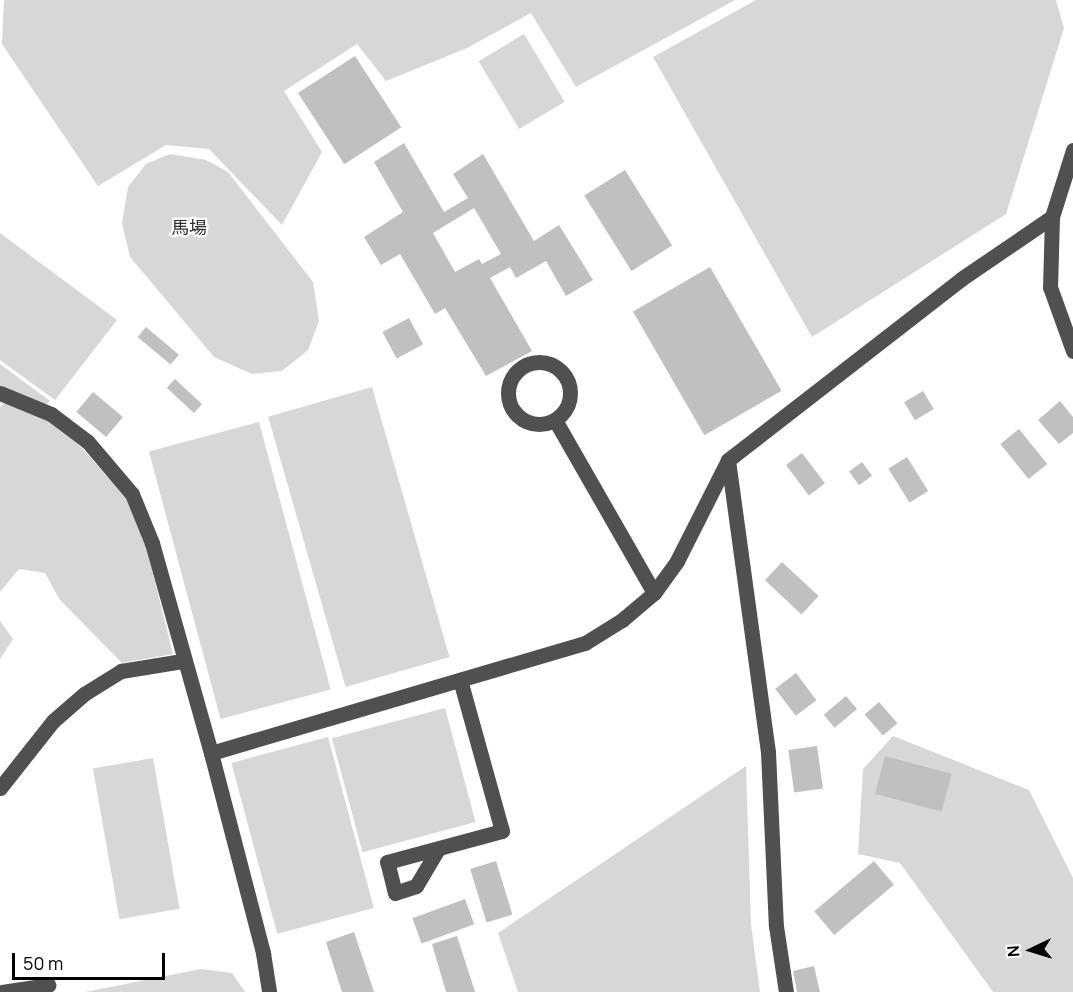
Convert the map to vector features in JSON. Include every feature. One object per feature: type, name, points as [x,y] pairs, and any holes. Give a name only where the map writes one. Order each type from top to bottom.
[{"type":"street","points":[[1073,150],[1052,217],[1050,287],[1073,351]]},
{"type":"street","points":[[211,753],[585,643],[622,620],[654,593],[677,561],[728,460],[961,279],[1052,217]]},
{"type":"street","points":[[542,362],[566,377],[570,396],[555,420],[534,424],[515,414],[508,394],[510,383],[523,366],[542,362]]},
{"type":"street","points":[[0,393],[51,414],[88,442],[132,494],[152,543],[182,661],[211,753],[263,953],[269,992]]},
{"type":"street","points":[[555,420],[654,593]]},
{"type":"street","points":[[728,460],[768,752],[776,926],[786,992]]},
{"type":"street","points":[[0,788],[53,721],[84,694],[121,671],[182,661]]},
{"type":"street","points":[[438,849],[416,886],[395,893],[387,862],[502,831],[460,680]]},
{"type":"street","points":[[2,992],[48,985]]},
{"type":"green space","points":[[4,0],[735,0],[576,87],[531,13],[467,48],[386,81],[357,44],[284,91],[322,152],[282,225],[209,149],[166,145],[98,186],[2,44]]},
{"type":"green space","points":[[756,0],[1056,0],[1064,28],[1006,214],[812,337],[653,57]]},
{"type":"green space","points":[[524,34],[565,102],[519,129],[479,61]]},
{"type":"green space","name":"馬場","points":[[170,154],[206,160],[228,172],[313,282],[319,321],[308,350],[282,371],[252,374],[214,357],[130,257],[122,223],[128,187],[146,164]]},
{"type":"green space","points":[[0,233],[117,320],[55,400],[0,360]]},
{"type":"green space","points":[[0,364],[50,401],[46,405],[0,386]]},
{"type":"green space","points":[[372,387],[449,657],[346,687],[268,417]]},
{"type":"green space","points":[[5,403],[47,420],[82,448],[125,496],[146,545],[173,654],[122,663],[60,600],[45,573],[19,569],[0,592],[0,407]]},
{"type":"green space","points":[[259,422],[331,690],[221,719],[149,452]]},
{"type":"green space","points":[[0,621],[13,639],[0,659]]},
{"type":"green space","points":[[445,708],[476,822],[363,852],[332,738]]},
{"type":"green space","points":[[893,736],[1029,790],[1073,878],[1073,992],[993,992],[900,863],[858,854],[863,769]]},
{"type":"green space","points":[[328,737],[374,908],[277,934],[231,763]]},
{"type":"green space","points":[[153,758],[180,909],[119,919],[93,769]]},
{"type":"green space","points":[[746,766],[751,924],[760,992],[518,992],[498,933]]},
{"type":"green space","points":[[201,969],[232,973],[245,992],[85,992]]},
{"type":"building","points":[[355,56],[401,127],[344,164],[298,93]]},
{"type":"building","points":[[404,143],[444,212],[468,198],[453,174],[483,154],[534,241],[559,225],[593,280],[566,296],[546,261],[516,278],[510,267],[490,278],[532,351],[486,376],[445,308],[435,314],[400,254],[381,265],[364,237],[403,212],[374,162]],"holes":[[[474,208],[501,254],[482,264],[479,259],[455,272],[433,233]]]},
{"type":"building","points":[[625,170],[672,245],[631,271],[584,195]]},
{"type":"building","points":[[710,267],[782,391],[704,435],[633,312]]},
{"type":"building","points":[[409,318],[423,344],[397,359],[383,332]]},
{"type":"building","points":[[146,327],[179,355],[171,365],[138,337]]},
{"type":"building","points":[[175,379],[202,404],[194,413],[167,388]]},
{"type":"building","points":[[923,391],[934,409],[915,420],[904,402]]},
{"type":"building","points":[[93,392],[123,417],[106,437],[76,412]]},
{"type":"building","points":[[1060,401],[1073,417],[1073,433],[1059,444],[1038,420]]},
{"type":"building","points":[[1019,429],[1047,464],[1029,479],[1000,444]]},
{"type":"building","points":[[802,453],[825,483],[809,495],[786,465]]},
{"type":"building","points":[[907,457],[928,491],[910,503],[888,469]]},
{"type":"building","points":[[862,462],[872,476],[859,485],[849,471]]},
{"type":"building","points":[[782,562],[819,596],[802,614],[765,580]]},
{"type":"building","points":[[796,673],[816,700],[796,716],[775,689]]},
{"type":"building","points":[[846,696],[857,709],[835,728],[824,715]]},
{"type":"building","points":[[879,702],[897,723],[883,736],[865,714]]},
{"type":"building","points":[[817,746],[823,789],[794,793],[788,750]]},
{"type":"building","points":[[885,756],[952,774],[942,812],[875,794]]},
{"type":"building","points":[[496,861],[512,915],[487,922],[470,869]]},
{"type":"building","points":[[874,861],[894,885],[834,935],[814,911]]},
{"type":"building","points":[[465,899],[474,924],[422,944],[412,918]]},
{"type":"building","points":[[354,932],[374,992],[342,992],[326,942]]},
{"type":"building","points":[[457,936],[475,992],[446,992],[432,944]]},
{"type":"building","points":[[814,966],[820,992],[797,992],[793,971]]}]
